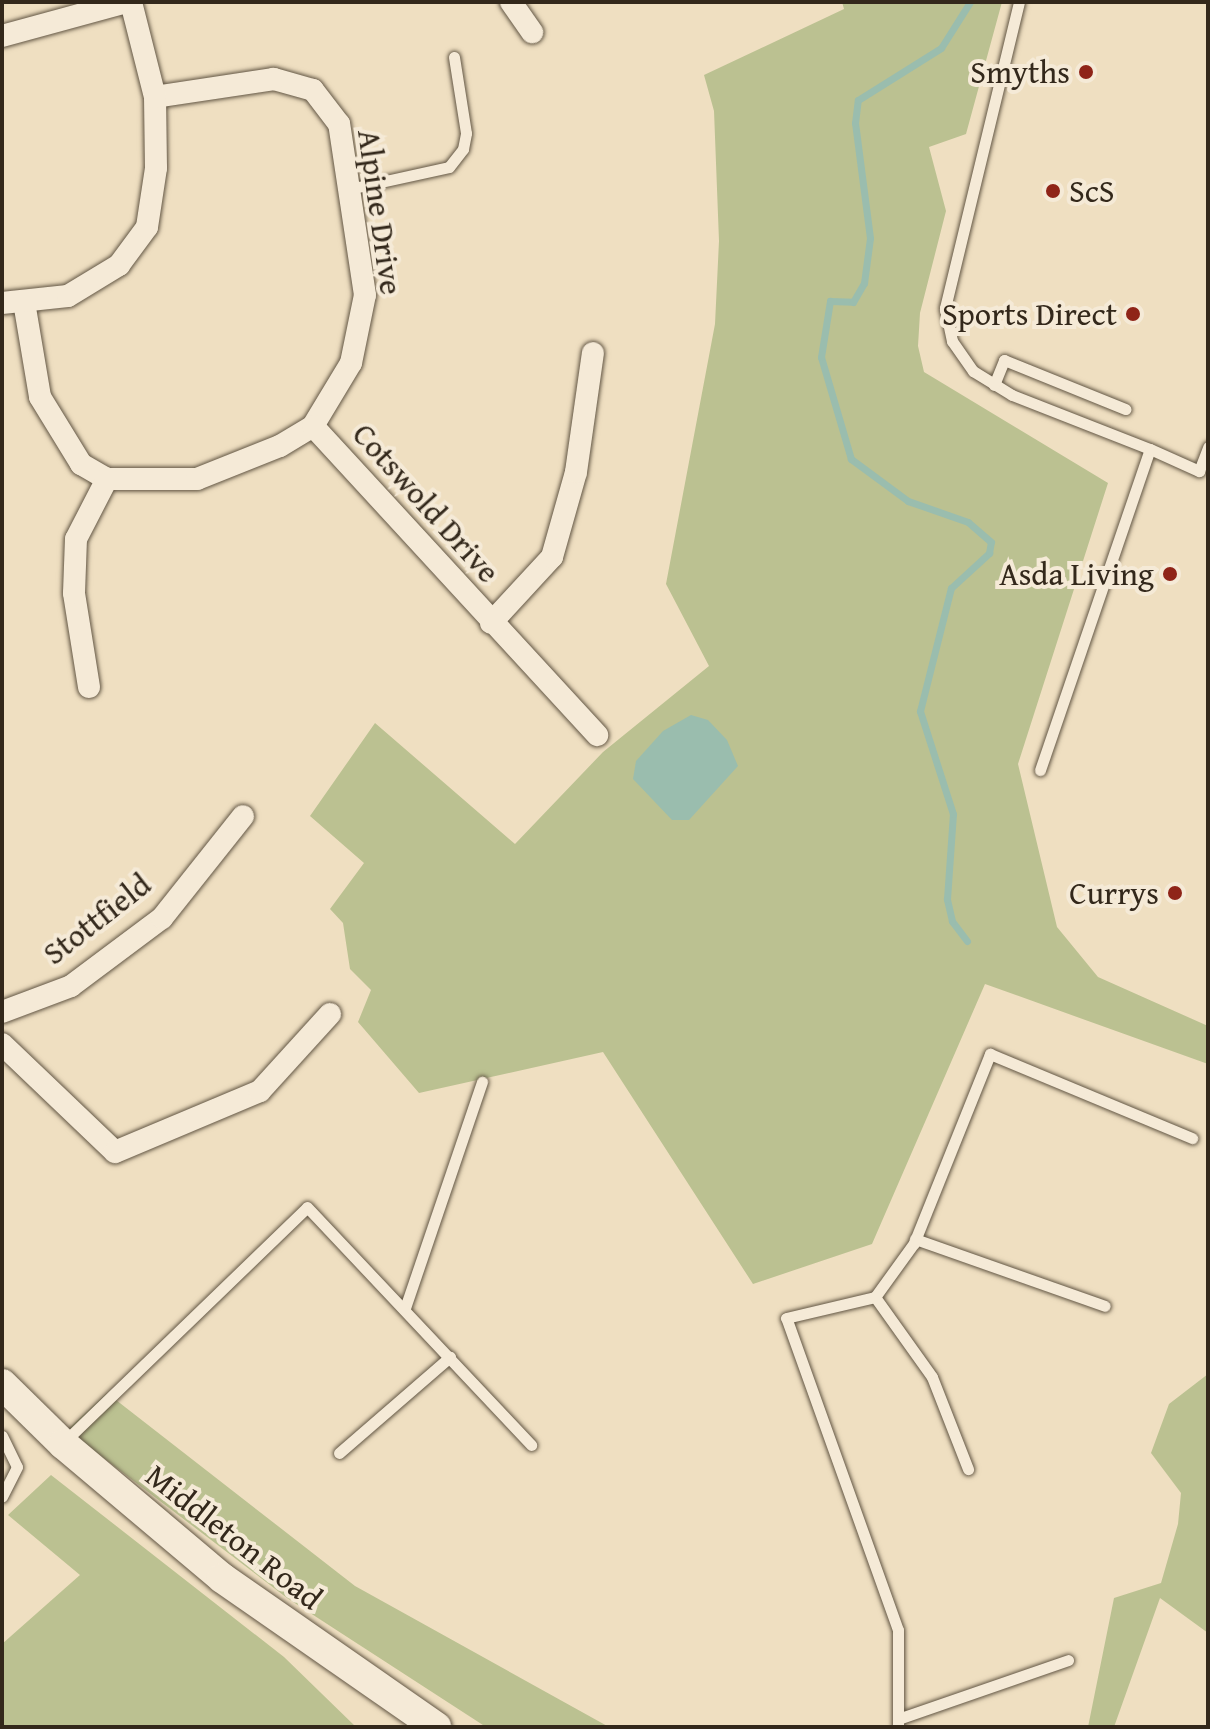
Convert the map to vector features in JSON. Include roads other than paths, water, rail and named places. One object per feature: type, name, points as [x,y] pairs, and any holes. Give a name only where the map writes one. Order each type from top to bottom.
[{"type":"main road","name":"Middleton Road","points":[[2,1384],[63,1444],[275,1618],[436,1727]]},
{"type":"street","points":[[2,36],[128,2],[155,97],[156,168],[147,227],[119,265],[68,296],[13,303],[40,397],[81,464],[107,479],[76,539],[74,593],[89,687]]},
{"type":"street","points":[[511,2],[532,32]]},
{"type":"street","name":"Alpine Drive","points":[[107,479],[197,479],[280,446],[313,426],[351,363],[365,295],[339,124],[313,90],[274,79],[155,97]]},
{"type":"street","name":"Cotswold Drive","points":[[491,623],[552,557],[576,472],[593,353]]},
{"type":"street","name":"Cotswold Drive","points":[[313,426],[597,735]]},
{"type":"street","name":"Stottfield","points":[[2,1012],[71,986],[162,918],[243,816]]},
{"type":"street","points":[[2,1044],[115,1152],[260,1091],[330,1014]]},
{"type":"lane","points":[[1019,2],[945,308],[952,341],[973,371],[994,385],[1199,471],[1208,447]]},
{"type":"lane","points":[[349,189],[449,167],[463,149],[466,133],[454,57]]},
{"type":"lane","points":[[994,385],[1004,360],[1125,409]]},
{"type":"lane","points":[[1040,770],[1150,449]]},
{"type":"lane","points":[[1068,1660],[898,1723],[898,1630],[786,1318],[875,1297],[915,1239],[990,1054],[1192,1138]]},
{"type":"lane","points":[[405,1308],[482,1082]]},
{"type":"lane","points":[[63,1444],[307,1207],[531,1445]]},
{"type":"lane","points":[[915,1239],[1105,1306]]},
{"type":"lane","points":[[875,1297],[932,1377],[968,1469]]},
{"type":"lane","points":[[339,1453],[450,1357]]},
{"type":"lane","points":[[2,1436],[17,1467],[2,1496]]},
{"type":"waterway","points":[[967,941],[952,921],[947,899],[953,814],[920,711],[951,588],[989,553],[991,542],[968,522],[908,501],[851,459],[821,357],[830,301],[853,302],[864,283],[870,238],[855,123],[858,100],[941,48],[970,2]]},
{"type":"place","name":"Smyths","points":[[1086,72]]},
{"type":"place","name":"ScS","points":[[1053,191]]},
{"type":"place","name":"Sports Direct","points":[[1133,314]]},
{"type":"place","name":"Asda Living","points":[[1170,574]]},
{"type":"place","name":"Currys","points":[[1175,893]]}]
